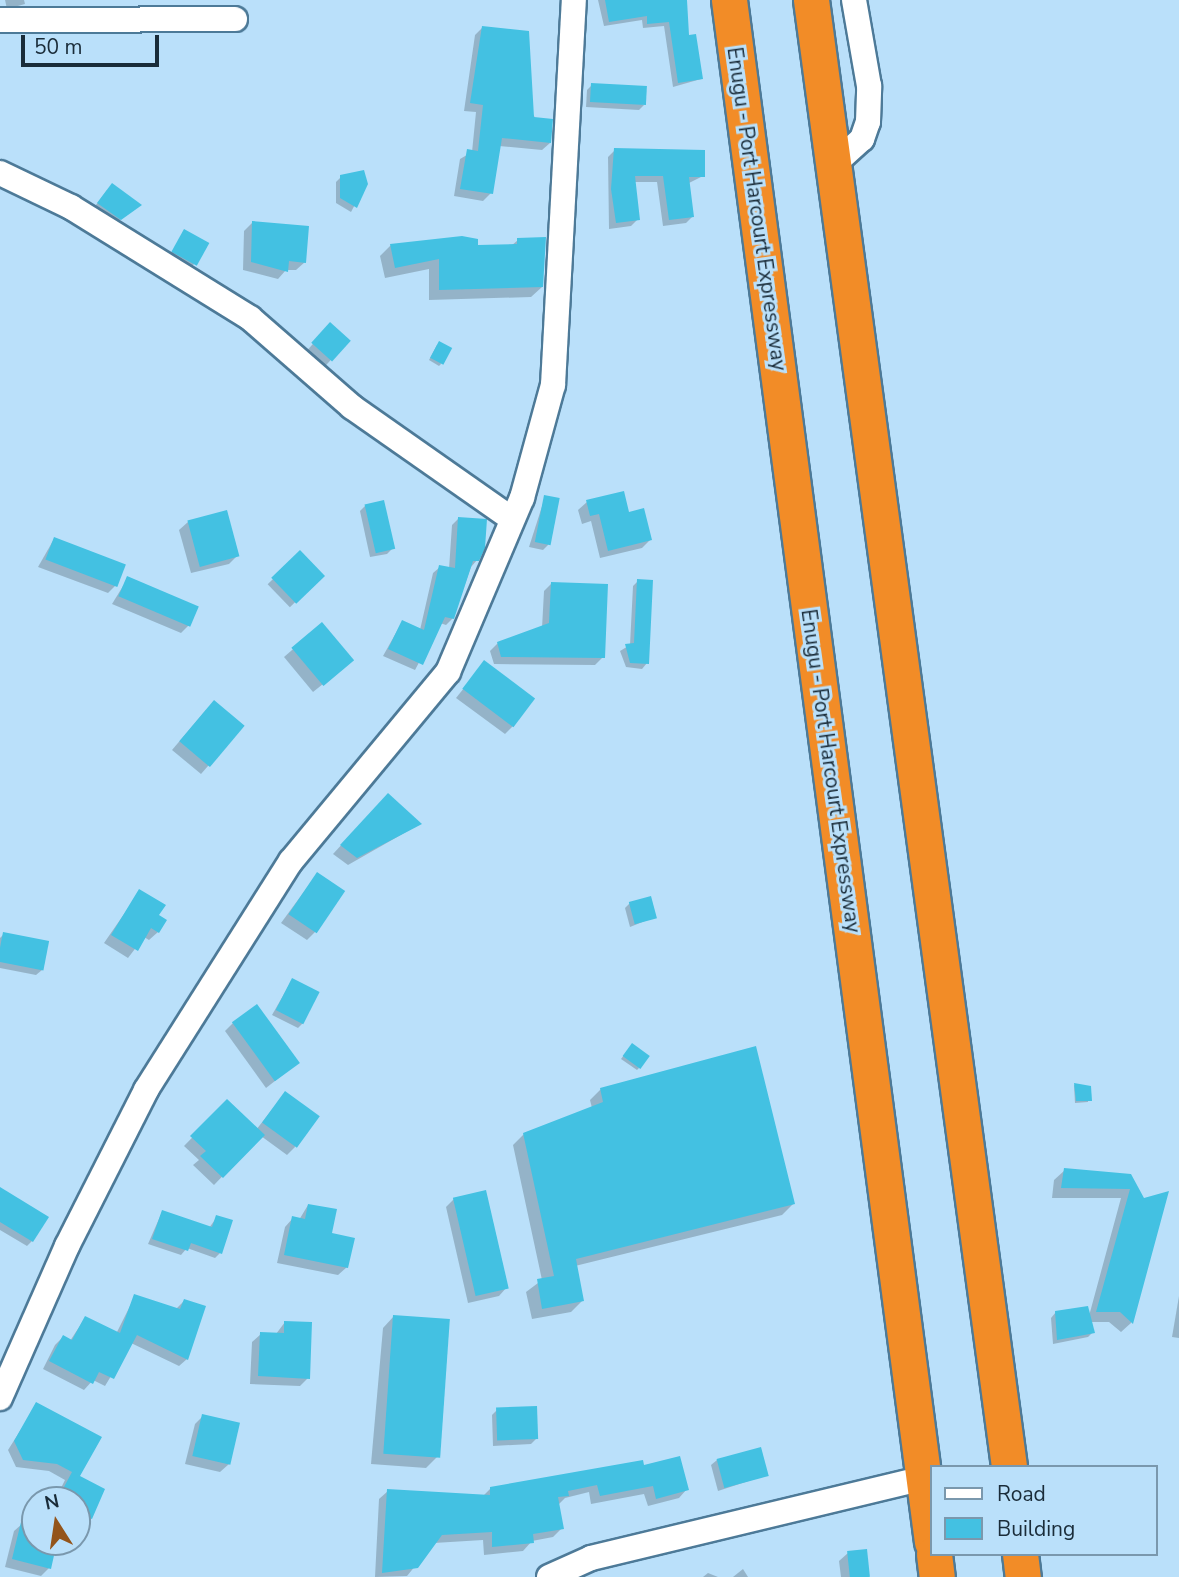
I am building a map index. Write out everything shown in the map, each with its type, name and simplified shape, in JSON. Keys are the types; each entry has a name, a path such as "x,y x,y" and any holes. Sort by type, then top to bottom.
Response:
{"highway":[{"name":"Enugu - Port Harcourt Expressway","path":"729,0 930,1526"},
{"path":"811,0 1009,1465"},
{"path":"934,1556 937,1577"},
{"path":"1020,1556 1023,1577"}],"street":[{"path":"0,1398 67,1246 146,1090 291,861 448,672 522,498 553,385 574,0"},
{"path":"833,165 862,139 868,122 869,86 854,0"},
{"path":"0,20 235,19"},
{"path":"0,173 71,207 250,318 352,407 512,519"},
{"path":"549,1577 591,1558 924,1478"}],"building":[{"path":"605,0 687,0 689,35 696,34 703,79 678,83 669,22 647,24 647,16 609,22"},
{"path":"482,26 529,31 534,117 553,119 551,143 502,138 493,194 460,189 467,149 478,151 483,105 470,103"},
{"path":"591,83 647,86 646,105 590,102"},
{"path":"614,148 705,150 705,177 689,177 694,217 669,220 663,176 635,176 640,220 616,223 611,189"},
{"path":"364,170 368,184 357,208 340,198 340,175"},
{"path":"112,183 142,205 121,220 97,203"},
{"path":"252,221 309,226 306,263 289,261 288,272 251,262"},
{"path":"184,229 209,243 197,266 171,252"},
{"path":"462,236 478,239 478,245 517,244 517,238 546,237 543,287 439,290 439,259 395,268 390,244"},
{"path":"330,322 351,341 332,362 311,343"},
{"path":"439,341 452,348 443,365 430,358"},
{"path":"624,491 629,512 644,508 652,540 608,551 599,514 590,516 586,500"},
{"path":"544,495 560,498 551,545 535,542"},
{"path":"384,500 395,549 376,553 365,504"},
{"path":"227,510 239,556 200,567 187,521"},
{"path":"458,517 487,519 485,548 479,561 473,561 454,619 445,617 423,665 388,649 402,620 424,630 439,565 455,568"},
{"path":"54,537 126,565 117,587 45,559"},
{"path":"300,550 325,576 296,604 271,578"},
{"path":"127,576 199,606 190,627 118,596"},
{"path":"637,579 653,580 649,664 630,663 625,644 634,643"},
{"path":"551,582 608,584 605,658 501,657 497,642 549,623"},
{"path":"322,622 354,660 323,686 291,648"},
{"path":"484,660 535,699 513,727 462,689"},
{"path":"214,700 245,726 210,767 179,741"},
{"path":"388,793 422,824 357,858 340,845"},
{"path":"317,872 345,891 317,933 288,914"},
{"path":"139,889 166,905 159,915 167,920 159,933 151,928 138,951 111,935"},
{"path":"651,896 657,918 635,924 629,902"},
{"path":"3,932 49,941 43,970 0,962"},
{"path":"292,978 320,992 303,1024 276,1010"},
{"path":"257,1004 300,1063 275,1081 232,1022"},
{"path":"632,1043 650,1056 640,1069 623,1056"},
{"path":"756,1046 795,1204 576,1259 584,1301 542,1309 537,1279 554,1276 523,1133 603,1102 600,1088"},
{"path":"1074,1083 1091,1086 1092,1101 1076,1101"},
{"path":"285,1091 320,1116 297,1148 262,1123"},
{"path":"227,1099 265,1135 223,1178 200,1156 206,1151 190,1136"},
{"path":"1064,1168 1131,1174 1144,1198 1169,1191 1133,1324 1120,1312 1096,1312 1130,1189 1061,1188"},
{"path":"0,1187 49,1217 33,1242 0,1222"},
{"path":"486,1190 509,1288 476,1296 453,1198"},
{"path":"308,1204 337,1209 332,1233 355,1238 348,1268 284,1255 292,1216 305,1219"},
{"path":"162,1210 212,1227 216,1215 233,1220 222,1254 191,1243 188,1251 152,1239"},
{"path":"134,1294 180,1309 184,1299 206,1306 188,1360 137,1335 114,1379 99,1372 93,1384 49,1361 63,1335 72,1340 85,1316 120,1333"},
{"path":"1088,1306 1095,1333 1057,1340 1055,1311"},
{"path":"393,1315 450,1319 440,1458 383,1454"},
{"path":"284,1321 312,1322 310,1379 258,1376 260,1332 284,1333"},
{"path":"36,1402 102,1437 80,1476 105,1489 92,1519 91,1486 64,1486 72,1472 57,1464 23,1460 14,1441"},
{"path":"537,1406 538,1439 497,1440 496,1407"},
{"path":"202,1414 240,1423 230,1465 192,1456"},
{"path":"761,1447 769,1476 724,1488 717,1459"},
{"path":"680,1456 689,1490 656,1499 653,1486 600,1496 597,1485 568,1491 569,1496 558,1497 564,1529 533,1534 534,1543 492,1547 492,1532 442,1535 418,1568 382,1573 387,1489 490,1495 490,1487 643,1460 644,1465"},
{"path":"21,1522 21,1556 54,1556 51,1569 12,1559"},
{"path":"867,1549 870,1577 850,1577 847,1551"}]}
